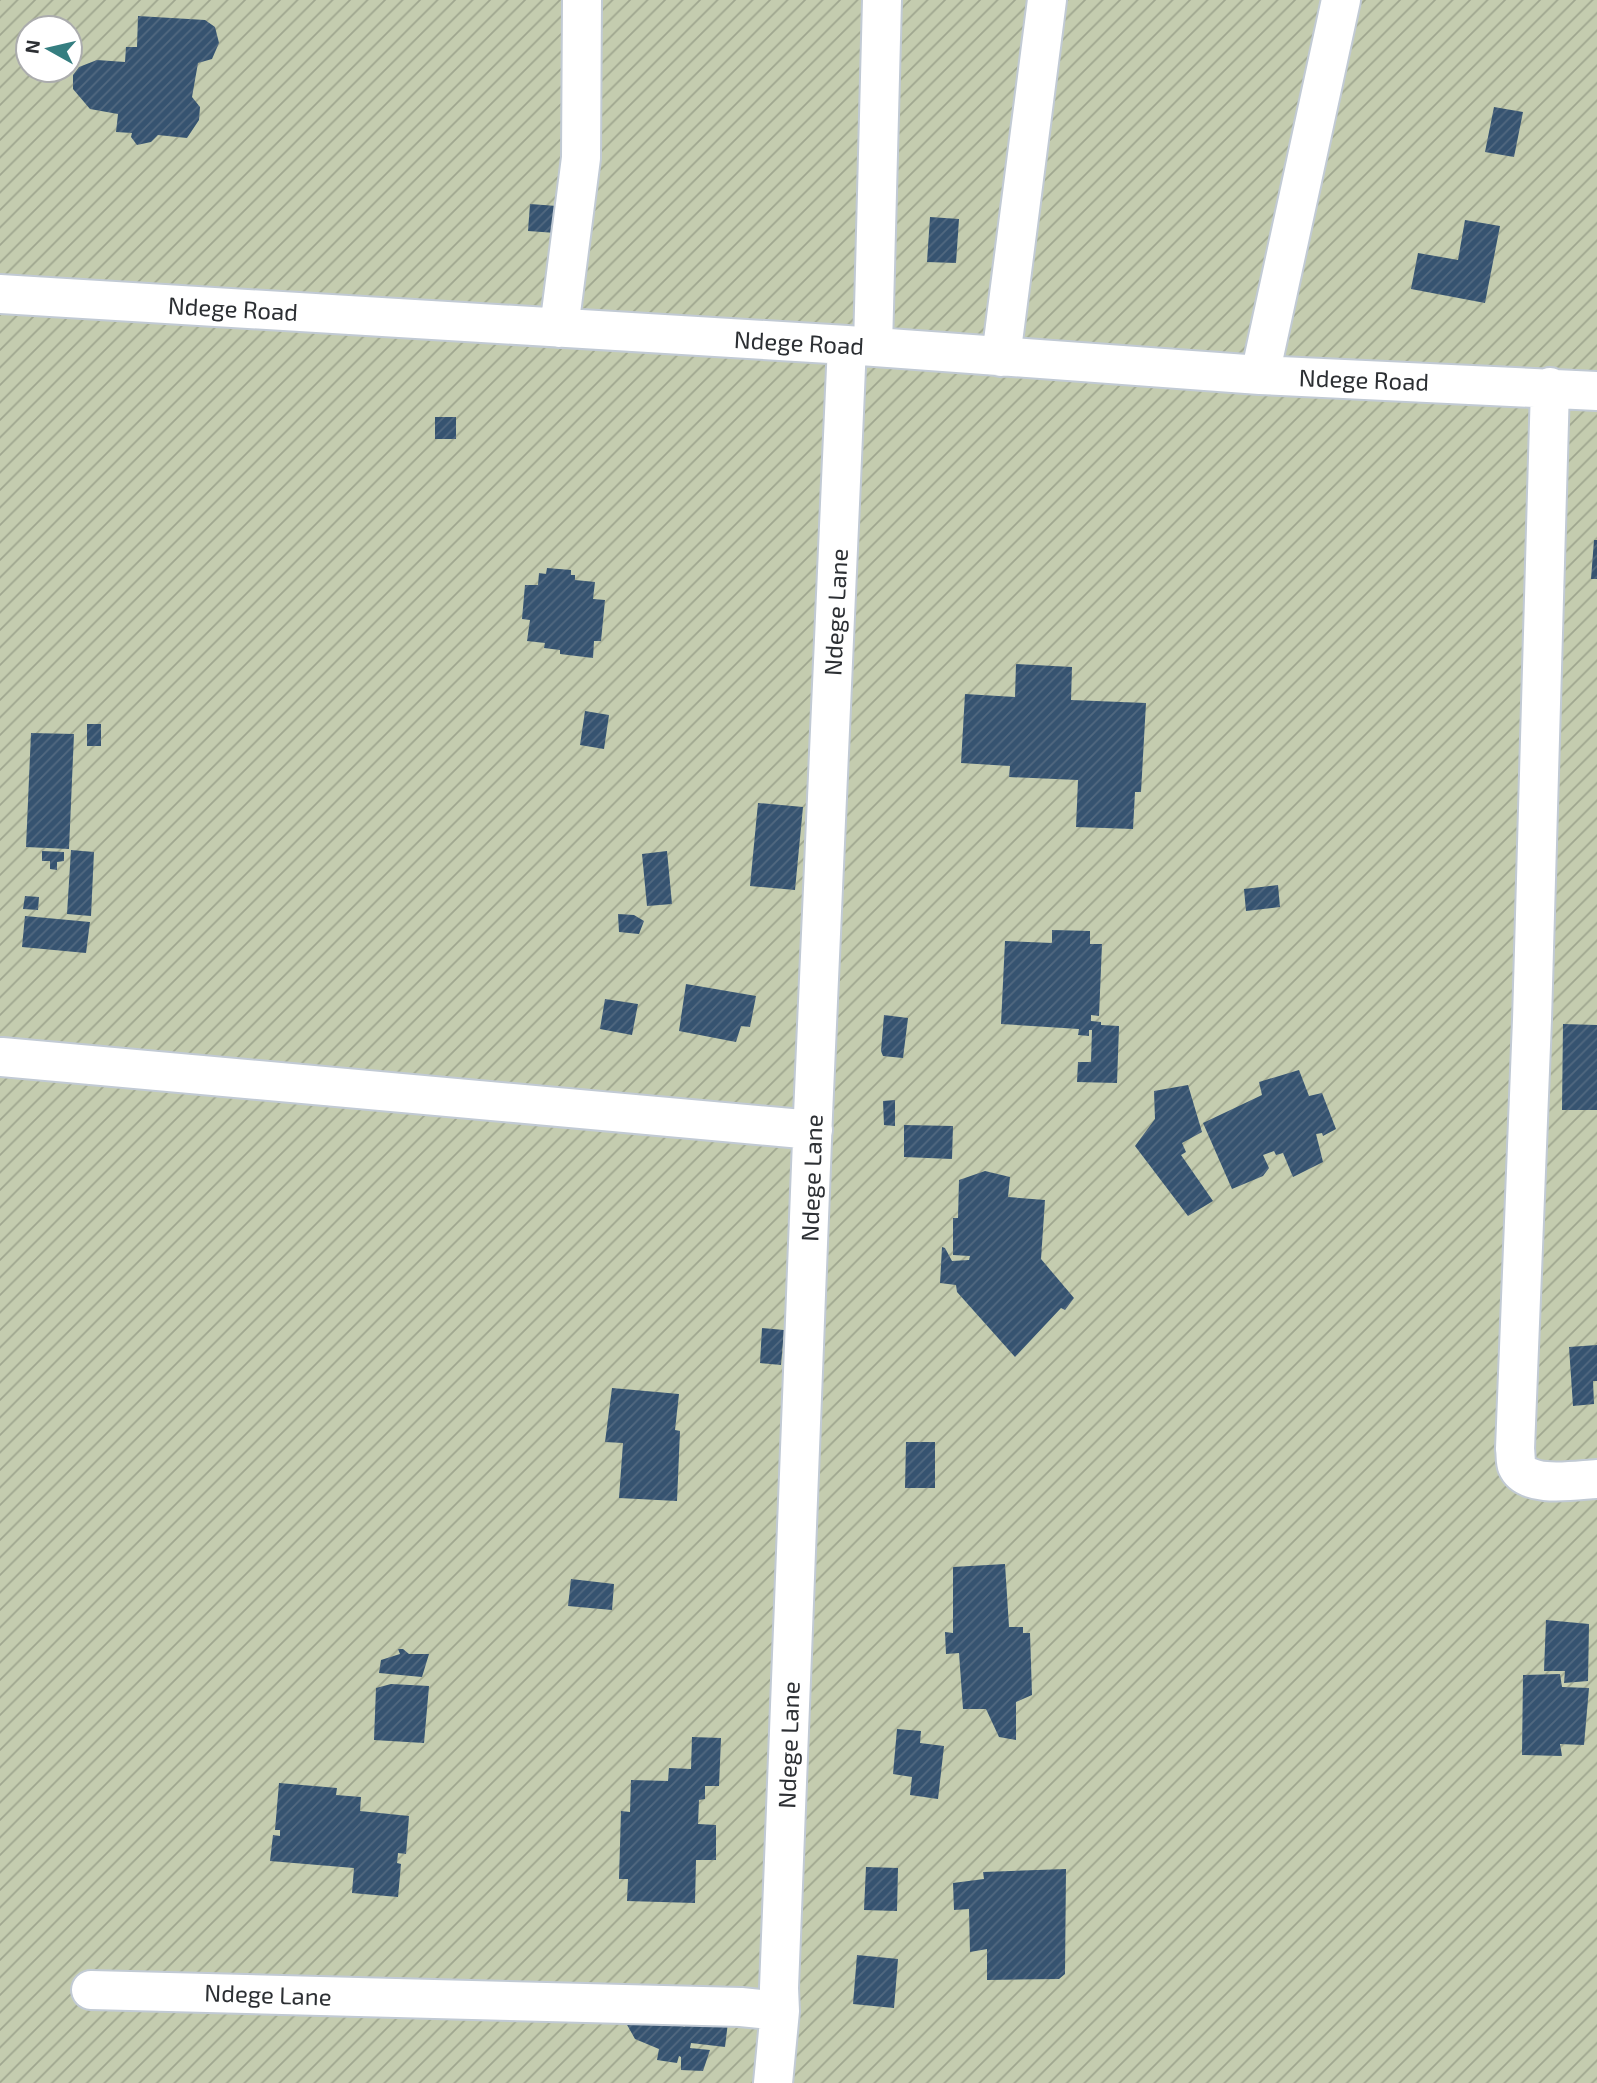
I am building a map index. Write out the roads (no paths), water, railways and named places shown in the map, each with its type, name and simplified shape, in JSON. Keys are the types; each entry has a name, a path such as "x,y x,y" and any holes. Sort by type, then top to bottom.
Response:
{"street":[{"path":"559,328 581,158 582,0"},
{"name":"Ndege Lane","path":"773,2083 780,2011 813,1130 882,0"},
{"path":"1001,357 1047,0"},
{"path":"1260,375 1340,0"},
{"name":"Ndege Road","path":"0,294 860,346 1260,375 1597,391"},
{"path":"1549,387 1532,1020 1515,1449 1517,1467 1530,1479 1549,1482 1597,1479"},
{"path":"2,1057 813,1130"},
{"name":"Ndege Lane","path":"91,1990 741,2007 780,2011"}]}
